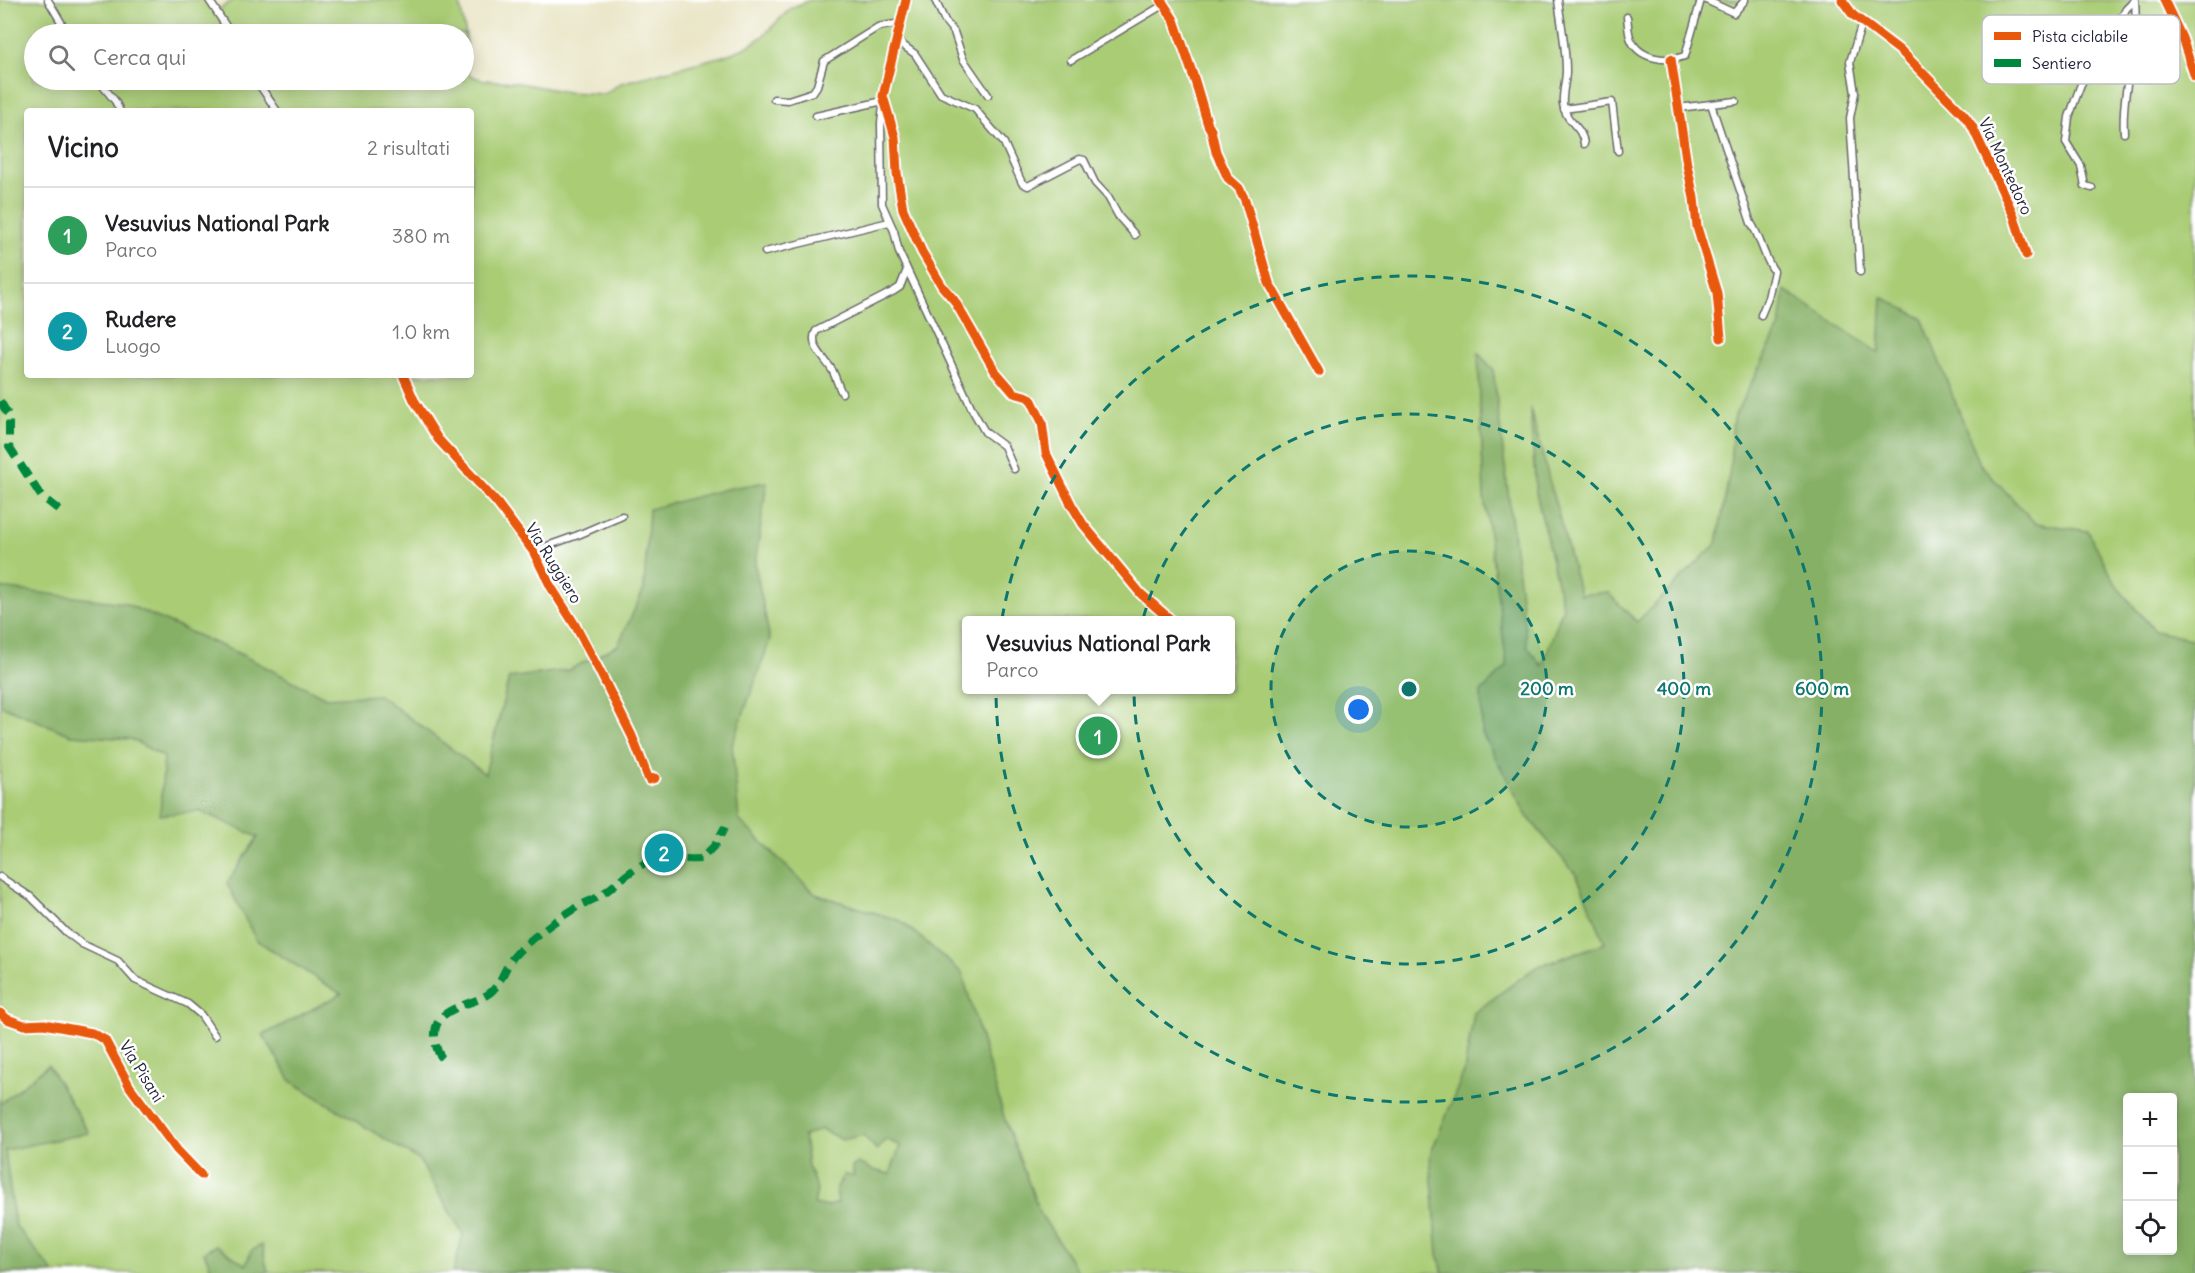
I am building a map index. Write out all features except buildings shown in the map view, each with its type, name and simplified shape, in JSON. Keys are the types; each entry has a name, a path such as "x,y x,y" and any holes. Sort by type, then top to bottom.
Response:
{"street":[{"path":"48,0 62,24"},
{"path":"209,0 225,24"},
{"path":"906,0 883,96 896,137 897,172 903,209 922,252 942,286 954,300 995,371 1014,393 1028,397 1032,401 1042,422 1046,453 1071,504 1091,536 1141,594 1165,616"},
{"path":"935,0 945,21 954,32 963,59 987,95"},
{"path":"1558,0 1565,52 1564,109 1568,118 1583,134 1584,144"},
{"path":"1627,17 1629,36 1646,55 1655,59 1685,56 1701,0"},
{"path":"1706,0 1734,13 1745,0"},
{"name":"Via Montedoro","path":"1842,0 1847,9 1862,23 1902,52 1972,126 2014,216 2026,255"},
{"path":"2134,15 2135,0"},
{"path":"2123,15 2135,0"},
{"path":"2164,0 2171,15"},
{"path":"1071,60 1162,2 1174,20 1184,47 1216,152 1229,181 1239,188 1245,200 1269,283 1319,372"},
{"path":"774,99 788,100 813,92 824,61 878,27 901,23"},
{"path":"1860,272 1850,118 1855,93 1850,62 1862,23"},
{"path":"2180,34 2195,77"},
{"path":"897,38 915,54 941,94 975,109 980,114 1004,143 1022,183 1029,186 1080,159 1084,160 1095,183 1135,235"},
{"path":"1671,59 1695,198 1697,227 1719,302 1721,338"},
{"path":"2081,84 2069,117 2066,142 2081,166 2085,186 2092,188"},
{"path":"2124,133 2124,108 2128,84"},
{"path":"106,90 118,108"},
{"path":"263,90 275,108"},
{"path":"1678,108 1736,101"},
{"path":"816,116 884,102"},
{"path":"884,102 881,123 882,204 907,271 984,432 1004,446 1014,469"},
{"path":"1564,109 1612,102 1618,151"},
{"path":"1711,104 1751,223 1759,234 1767,262 1774,271 1768,298 1761,315"},
{"path":"765,252 889,222"},
{"path":"842,393 831,369 822,358 813,339 814,334 900,287 907,271"},
{"name":"Via Ruggiero","path":"404,378 414,400 438,439 497,503 533,551 551,587 576,625 633,736 649,780 655,778"},
{"path":"533,551 622,516"},
{"path":"0,877 31,897 66,932 82,944 118,961 135,980 188,1004 201,1014 215,1036"},
{"name":"Via Pisani","path":"0,1013 24,1025 44,1024 92,1033 105,1040 130,1087 177,1150 201,1175"}],"green space":[{"path":"0,0 210,0 217,10 234,0 459,0 464,24 24,24 24,90 474,90 474,77 567,92 604,94 621,83 745,48 762,37 791,8 810,0 2195,0 2195,1273 0,1273"},
{"path":"1785,290 1879,353 1882,297 1922,318 1980,464 2035,523 2088,531 2118,588 2155,631 2195,640 2195,1273 1443,1273 1438,1254 1430,1155 1464,1072 1474,1013 1536,967 1605,943 1577,876 1527,816 1482,733 1481,692 1507,666 1484,496 1478,353 1493,369 1527,646 1542,666 1563,608 1536,492 1530,408 1580,595 1607,592 1637,622 1717,543 1730,470 1733,419 1780,326"},
{"path":"767,482 755,565 770,640 732,745 739,820 815,894 901,921 962,973 1004,1117 1040,1213 1079,1273 453,1273 463,1234 419,1160 291,1081 263,1035 341,994 256,940 227,883 258,837 200,811 160,815 164,757 131,739 71,735 0,705 0,588 124,603 242,655 326,698 379,695 485,774 509,678 569,670 618,645 644,589 649,509 726,489","holes":["821,1129 842,1140 863,1135 877,1150 886,1139 900,1146 890,1174 858,1163 852,1167 854,1176 844,1175 836,1189 838,1203 827,1207 814,1204 817,1190 808,1166 804,1136"]},
{"path":"48,1065 89,1133 5,1150 15,1225 54,1273 0,1273 0,1104"},
{"path":"216,1245 246,1265 251,1251 262,1245 268,1273 213,1273 204,1252"}],"marked path":[{"path":"0,401 9,416 9,447 41,496 64,514"},
{"path":"442,1058 435,1040 436,1026 440,1019 456,1008 491,992 512,958 537,935 577,907 598,897 643,864 663,859 701,859 715,845 725,827"}],"cycle path":[{"path":"906,0 883,96 895,137 897,173 903,209 922,252 942,286 954,300 995,371 1014,393 1028,397 1032,401 1042,422 1046,453 1083,524 1141,594 1166,616"},
{"path":"1161,0 1174,20 1211,130 1216,152 1228,178 1239,188 1245,200 1269,283 1319,372"},
{"path":"1842,0 1853,15 1902,52 1972,126 2014,216 2026,255"},
{"path":"2164,0 2171,15"},
{"path":"2180,34 2195,77"},
{"path":"1671,59 1697,227 1717,293 1721,338"},
{"path":"404,378 414,400 438,439 497,503 533,551 599,670 632,736 649,780 655,778"},
{"path":"0,1013 7,1019 24,1025 44,1024 92,1033 105,1040 130,1087 177,1150 201,1175"}],"place":[{"name":"Vesuvius National Park","path":"1098,736"},
{"name":"Rudere","path":"664,853"}]}
